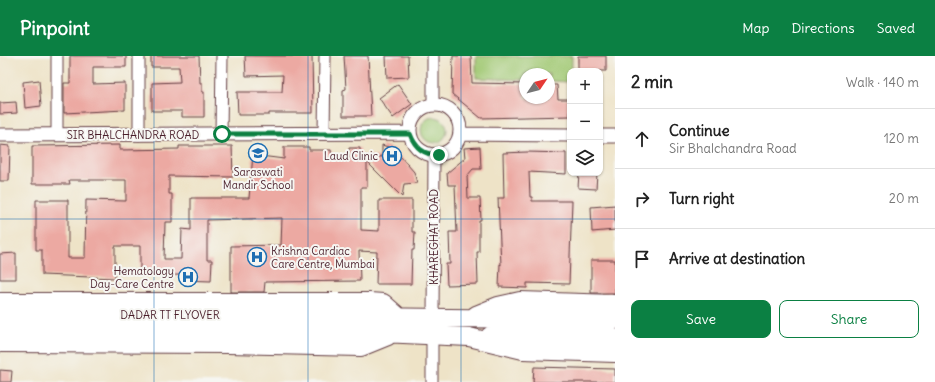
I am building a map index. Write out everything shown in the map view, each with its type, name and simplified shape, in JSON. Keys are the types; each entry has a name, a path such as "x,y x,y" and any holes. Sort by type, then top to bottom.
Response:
{"highway":[{"path":"0,343 229,344 361,347 392,334 433,327 466,319 498,306 520,301 615,304"},
{"path":"0,302 369,302 383,303 400,318"},
{"name":"DADAR TT FLYOVER","path":"0,316 183,315 339,323"},
{"path":"339,323 400,318 523,350 615,353"},
{"path":"466,319 615,338"},
{"path":"469,337 522,326 615,320"},
{"path":"339,323 392,334"},
{"name":"DADAR TT FLYOVER","path":"0,330 191,328 339,323"}],"street":[{"path":"57,56 57,135"},
{"path":"139,56 139,134"},
{"path":"222,56 222,134"},
{"path":"324,134 325,56"},
{"path":"433,56 433,104"},
{"path":"433,104 443,106 451,110 458,122 460,134 453,147 447,152 434,155 419,149 413,142 410,134 410,125 413,117 419,110 433,104"},
{"name":"SIR BHALCHANDRA ROAD","path":"0,135 410,134"},
{"path":"460,134 567,135"},
{"path":"603,136 615,136"},
{"name":"KHAREGHAT ROAD","path":"432,382 434,155"}],"green space":[{"path":"476,56 572,56 572,68 567,68 567,82 555,81 555,68 519,68 519,80 476,78"},
{"path":"434,117 443,121 447,130 443,139 434,143 425,139 421,130 425,121"}],"building":[{"path":"70,56 126,56 126,67 93,67 93,84 125,83 125,110 64,113 64,83 70,83"},
{"path":"151,56 199,56 200,83 202,83 202,92 204,92 204,117 182,117 182,111 152,111 152,83 180,82 179,67 151,67"},
{"path":"245,56 312,56 313,113 238,115 237,92 282,92 283,75 246,76"},
{"path":"344,56 368,56 371,116 343,116 343,90 346,89"},
{"path":"386,56 408,56 409,77 387,78"},
{"path":"453,56 471,56 472,83 519,84 519,104 555,104 555,85 557,85 558,99 567,99 567,116 481,118 452,94"},
{"path":"578,56 606,56 606,71 603,71 603,68 578,68"},
{"path":"39,80 41,106 25,108 23,82"},
{"path":"398,84 412,104 393,118 379,98"},
{"path":"16,102 17,113 0,114 0,103"},
{"path":"0,145 10,146 9,181 0,181"},
{"path":"120,145 120,150 179,149 179,146 232,146 233,177 169,176 169,194 172,194 172,222 165,222 164,259 181,259 182,229 191,230 191,198 249,198 253,155 284,159 284,147 309,147 309,150 331,150 332,158 349,158 349,148 360,148 360,155 382,157 382,145 394,149 414,172 417,183 404,184 402,197 367,162 367,187 361,187 361,230 379,231 379,200 412,200 412,232 415,232 414,250 412,250 411,284 376,284 377,252 359,251 360,281 265,282 264,292 231,292 231,246 281,245 282,218 207,220 207,260 212,260 211,281 181,280 181,275 140,276 140,246 115,246 115,278 42,275 42,250 36,250 36,200 68,200 68,258 85,258 86,200 126,201 126,180 69,180 70,184 32,184 32,146"},
{"path":"480,147 481,169 473,169 467,176 468,198 480,198 481,220 479,220 479,252 477,252 478,284 447,285 446,264 450,264 449,232 457,232 455,185 448,185 447,173 465,158 464,148"},
{"path":"503,153 566,153 566,174 529,172 530,197 532,197 532,201 572,201 569,284 527,283 527,288 499,287 500,264 501,265 498,198 504,198"},
{"path":"579,176 597,176 596,189 578,188"},
{"path":"615,205 615,230 592,232 591,207"},
{"path":"16,253 16,279 0,279 0,254"},
{"path":"591,260 615,260 615,293 591,293"},
{"path":"534,367 615,369 615,382 533,382"},
{"path":"0,370 12,371 11,382 0,382"}],"place":[{"name":"Saraswati Mandir School","path":"258,153"},
{"name":"Laud Clinic","path":"392,156"},
{"name":"Krishna Cardiac Care Centre, Mumbai","path":"257,257"},
{"name":"Hematology Day-Care Centre","path":"188,277"}],"route":[{"path":"222,134 410,134 413,142 419,149 426,153 439,155"}]}
